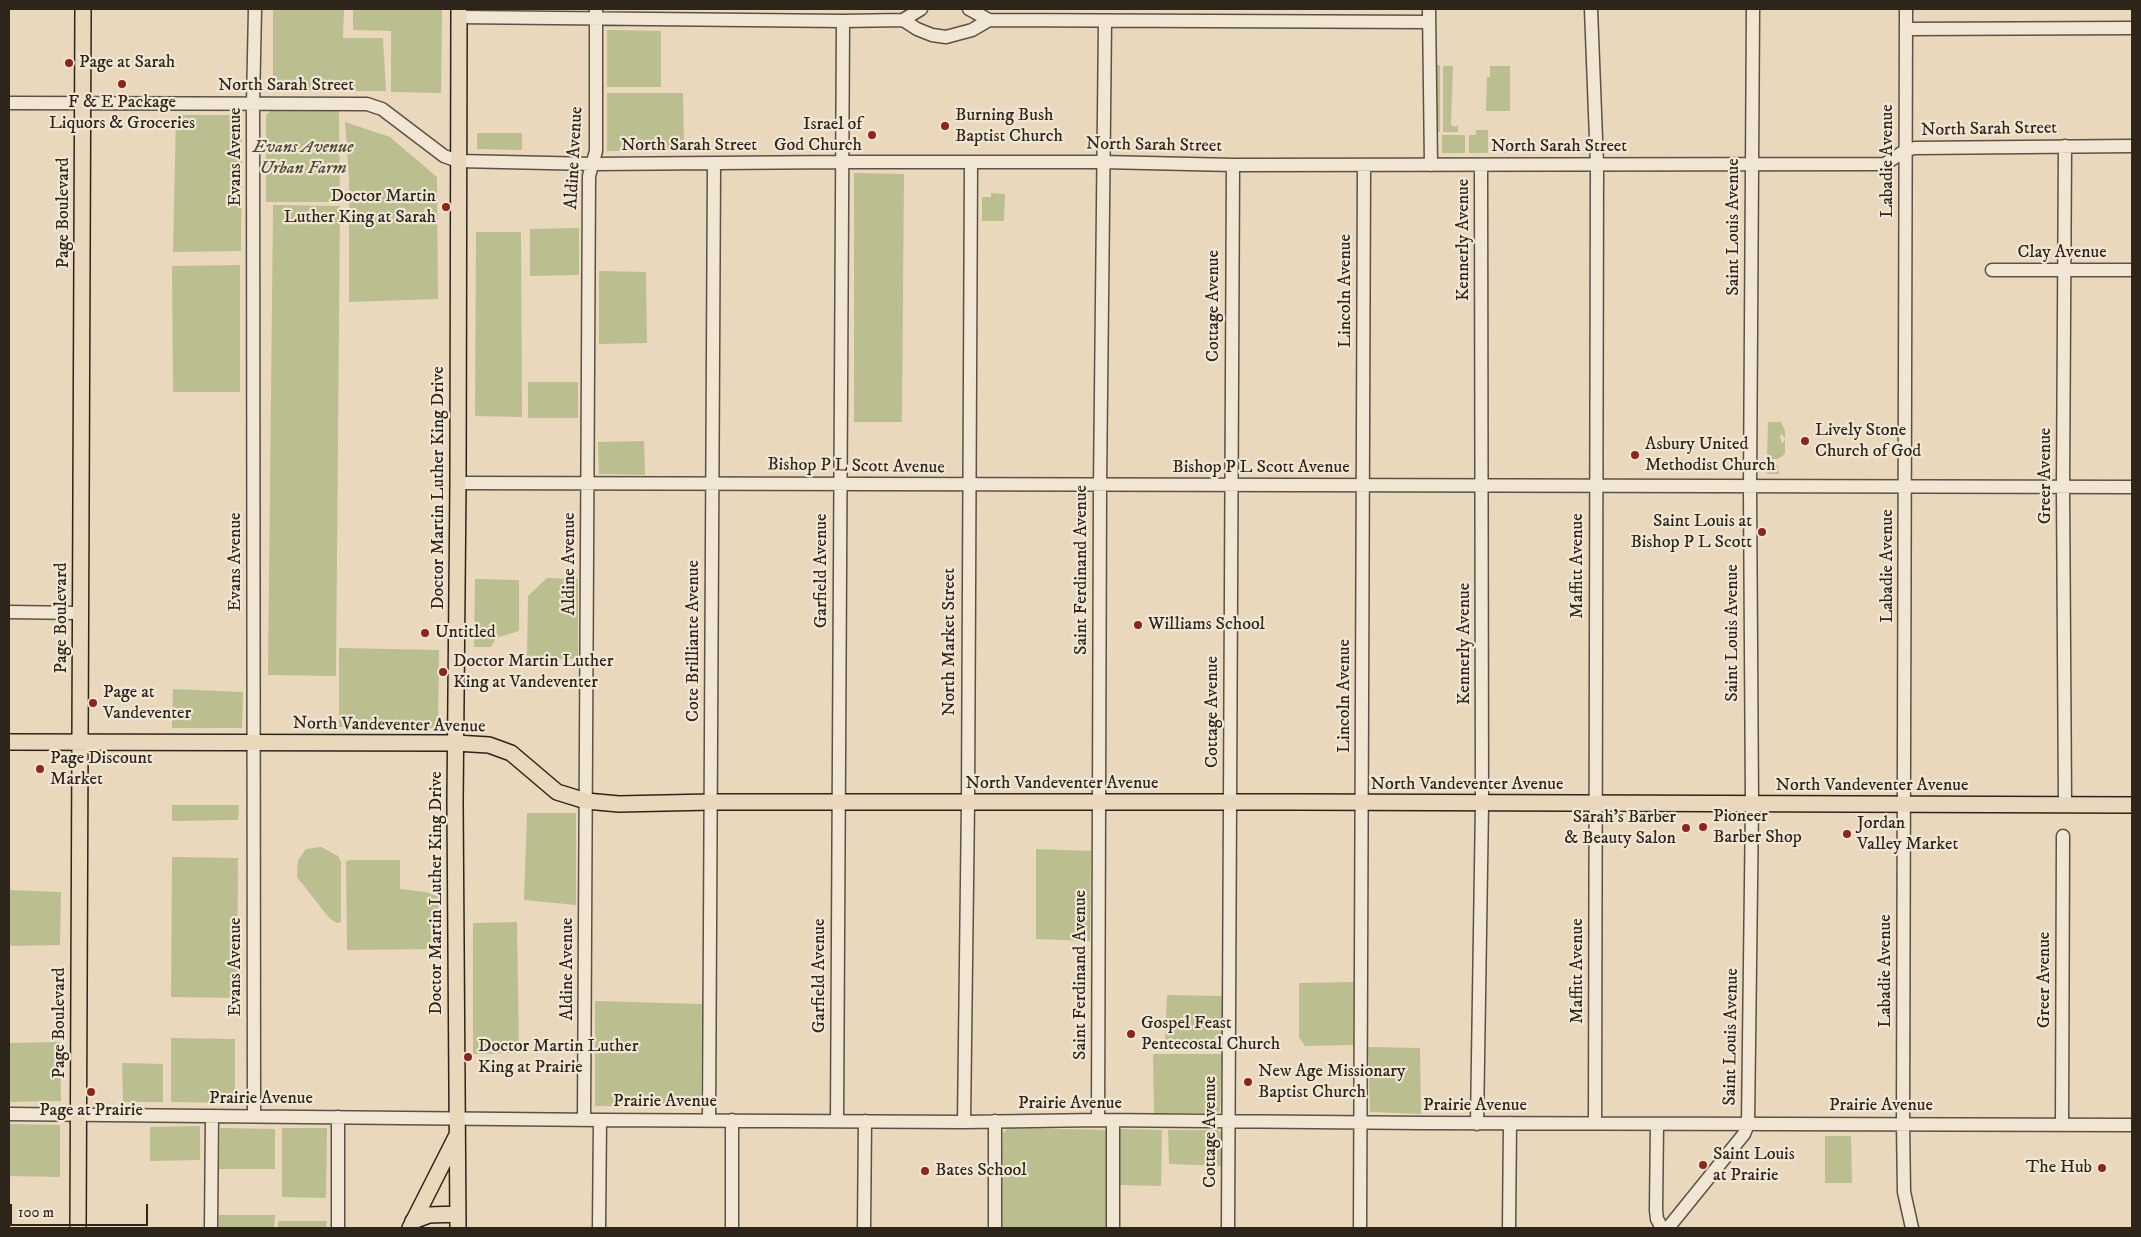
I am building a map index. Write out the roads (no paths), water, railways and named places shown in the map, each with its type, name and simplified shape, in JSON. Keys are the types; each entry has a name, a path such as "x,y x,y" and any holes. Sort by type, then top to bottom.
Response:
{"main road":[{"name":"Page Boulevard","path":"78,1228 83,9"},
{"name":"Doctor Martin Luther King Drive","path":"458,1221 456,743 459,13"},
{"name":"North Vandeventer Avenue","path":"9,742 456,743 498,747 511,753 557,792 586,801 619,804 968,802 2132,806"},
{"path":"412,1225 457,1136"},
{"path":"412,1225 433,1214 458,1221"}],"street":[{"name":"Evans Avenue","path":"254,1116 253,104 255,9"},
{"path":"903,20 921,9"},
{"path":"969,9 989,20 1104,21 1148,14 1429,22"},
{"path":"1429,9 1431,165"},
{"name":"Maffitt Avenue","path":"1591,9 1597,164 1595,1123"},
{"name":"Saint Louis Avenue","path":"1668,1228 1744,1134 1748,1124 1752,804 1750,488 1753,9"},
{"name":"Labadie Avenue","path":"1906,9 1903,1124 1904,1192 1912,1228"},
{"path":"459,13 596,14 843,21 874,14 903,20 917,29 932,35 946,37 972,30 989,20"},
{"name":"Aldine Avenue","path":"584,1119 590,176 596,151 596,14"},
{"name":"Garfield Avenue","path":"837,1120 843,21"},
{"name":"Saint Ferdinand Avenue","path":"1098,1120 1104,21"},
{"path":"1906,29 2132,28"},
{"name":"North Sarah Street","path":"9,104 367,104 382,109 444,156 458,161 593,164 842,162 1103,162 1233,165 1885,164 1906,150 1915,148 2132,146"},
{"name":"Greer Avenue","path":"2065,146 2063,488 2065,805"},
{"name":"North Market Street","path":"964,1122 968,802 970,162"},
{"name":"Cote Brilliante Avenue","path":"709,1119 714,164"},
{"name":"Cottage Avenue","path":"1228,1228 1233,165"},
{"name":"Lincoln Avenue","path":"1360,1228 1364,165"},
{"name":"Kennerly Avenue","path":"1477,1124 1482,804 1481,165"},
{"name":"Clay Avenue","path":"1992,270 2132,270"},
{"name":"Bishop P L Scott Avenue","path":"458,483 2132,488"},
{"path":"9,612 80,613"},
{"name":"Greer Avenue","path":"2062,1125 2063,836"},
{"name":"Prairie Avenue","path":"9,1114 964,1122 1113,1120 1477,1124 2132,1125"},
{"path":"211,1228 212,1117"},
{"path":"338,1117 338,1228"},
{"path":"599,1228 600,1120"},
{"path":"732,1120 732,1228"},
{"path":"1113,1120 1113,1228"},
{"path":"864,1228 865,1121"},
{"path":"995,1121 995,1228"},
{"path":"1509,1228 1510,1123"},
{"path":"1657,1124 1656,1210 1662,1228"}],"place":[{"name":"Page at Sarah","path":"69,63"},
{"name":"F & E Package Liquors & Groceries","path":"122,84"},
{"name":"Burning Bush Baptist Church","path":"945,126"},
{"name":"Israel of God Church","path":"872,135"},
{"name":"Doctor Martin Luther King at Sarah","path":"446,207"},
{"name":"Lively Stone Church of God","path":"1805,441"},
{"name":"Asbury United Methodist Church","path":"1635,455"},
{"name":"Saint Louis at Bishop P L Scott","path":"1762,532"},
{"name":"Williams School","path":"1138,625"},
{"name":"Untitled","path":"425,633"},
{"name":"Doctor Martin Luther King at Vandeventer","path":"443,672"},
{"name":"Page at Vandeventer","path":"93,703"},
{"name":"Page Discount Market","path":"40,769"},
{"name":"Pioneer Barber Shop","path":"1703,827"},
{"name":"Sarah's Barber & Beauty Salon","path":"1686,828"},
{"name":"Jordan Valley Market","path":"1847,834"},
{"name":"Gospel Feast Pentecostal Church","path":"1131,1034"},
{"name":"Doctor Martin Luther King at Prairie","path":"468,1057"},
{"name":"New Age Missionary Baptist Church","path":"1248,1082"},
{"name":"Page at Prairie","path":"91,1092"},
{"name":"Saint Louis at Prairie","path":"1703,1165"},
{"name":"The Hub","path":"2102,1168"},
{"name":"Bates School","path":"925,1171"}],"park label":[{"name":"Evans Avenue Urban Farm","path":"303,158"}]}
